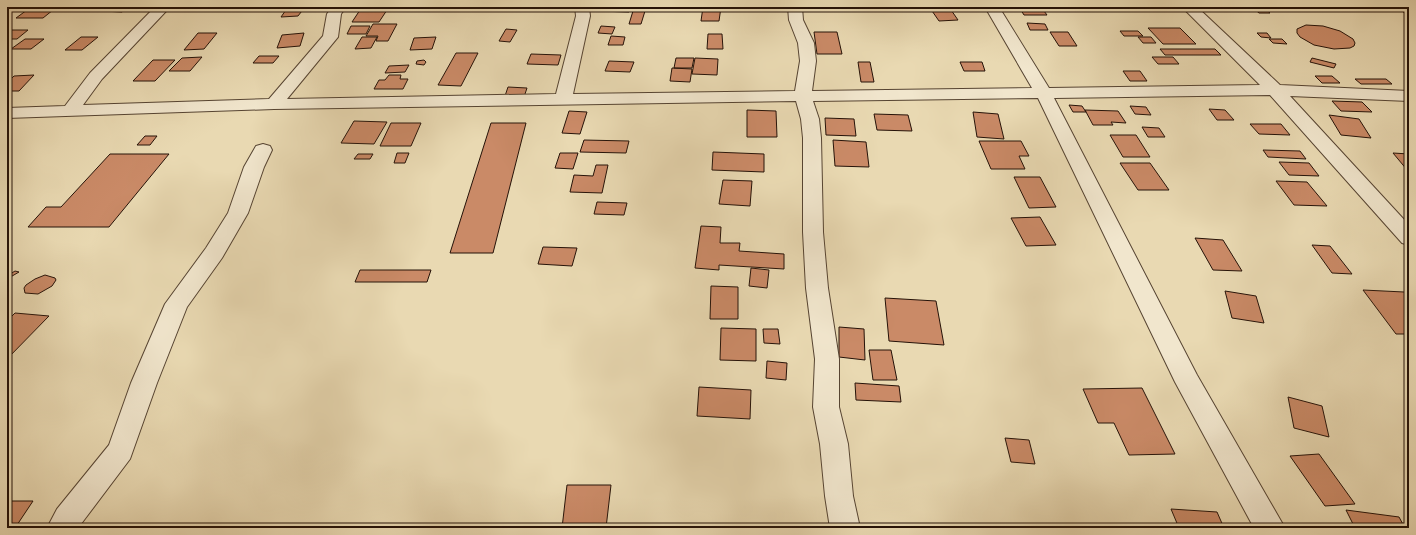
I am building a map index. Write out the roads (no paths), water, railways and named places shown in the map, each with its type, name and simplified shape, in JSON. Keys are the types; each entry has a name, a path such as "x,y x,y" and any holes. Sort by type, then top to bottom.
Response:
{"street":[{"path":"70,110 96,76 163,7"},
{"path":"274,104 330,37 334,14 339,7"},
{"path":"563,98 583,16 582,7"},
{"path":"794,7 796,20 806,43 808,61 802,96 810,119 812,138 814,232 817,288 826,359 826,407 834,444 839,496 845,528"},
{"path":"992,7 1044,94 1188,382 1270,528"},
{"path":"1188,7 1275,90 1409,238"},
{"path":"7,113 274,104 563,98 1044,94 1275,90 1409,96"},
{"path":"62,528 67,519 120,451 144,384 177,304 214,253 238,213 254,167 263,150"}]}
